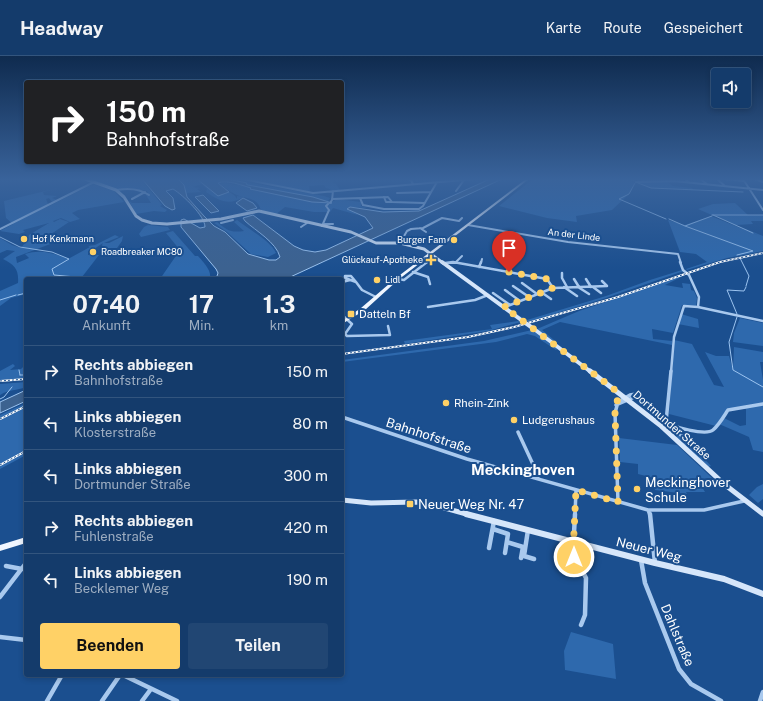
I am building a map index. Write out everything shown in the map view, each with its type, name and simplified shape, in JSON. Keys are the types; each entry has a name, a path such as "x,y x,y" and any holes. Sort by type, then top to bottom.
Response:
{"main road":[{"path":"132,209 142,220 156,223 179,223 230,217"},
{"path":"344,322 397,279 489,209"},
{"name":"Dortmunder Straße","path":"230,217 252,211 262,211 307,223 323,225 358,235 379,244 400,243 424,249 627,398 660,425 744,501 763,514"},
{"name":"Neuer Weg","path":"344,500 371,503 416,502 641,560 724,579 763,594"},
{"path":"0,548 24,541"}],"street":[{"path":"0,229 41,209"},
{"path":"328,209 323,225 333,224"},
{"path":"221,223 234,220 230,217"},
{"path":"400,243 408,230 420,228 442,218 460,221 462,218"},
{"path":"301,228 307,223"},
{"name":"An der Linde","path":"468,225 568,242 678,254 683,270 689,275 699,297 698,307"},
{"path":"420,228 426,232"},
{"path":"456,262 462,256"},
{"path":"397,279 404,280 432,258"},
{"path":"479,266 482,259"},
{"path":"445,263 456,262 547,279 553,288"},
{"path":"486,268 488,264"},
{"path":"498,270 499,266"},
{"path":"509,272 511,268"},
{"path":"521,274 522,270"},
{"path":"413,272 428,278 430,284"},
{"path":"562,273 562,278 567,287"},
{"path":"356,282 345,276 351,276 356,282 362,290 376,297"},
{"path":"574,279 578,287 589,294"},
{"path":"586,279 591,287 601,292"},
{"path":"344,282 352,280"},
{"path":"504,307 553,288 607,286 602,281"},
{"path":"522,283 537,294"},
{"path":"513,286 529,297"},
{"path":"564,287 577,296"},
{"path":"505,290 520,301"},
{"path":"541,292 551,299"},
{"path":"493,293 510,305"},
{"path":"428,307 475,300 488,295"},
{"path":"666,423 675,332 684,306 698,307 763,321"},
{"path":"344,317 352,324 346,334 347,336 390,335 388,326"},
{"path":"614,389 618,397 615,413 618,502"},
{"path":"617,403 635,396 641,397 666,423 696,448"},
{"path":"666,423 698,432 708,432 717,426 727,411 763,404"},
{"name":"Bahnhofstraße","path":"344,418 444,451 648,510 704,510 744,501"},
{"path":"518,432 537,473 538,479"},
{"path":"576,490 574,557 586,578 585,614 581,625"},
{"path":"648,510 650,514 655,563"},
{"path":"489,548 494,521"},
{"path":"493,529 508,534 505,553"},
{"path":"521,558 528,530"},
{"path":"507,542 524,547"},
{"path":"524,547 524,556 534,559"},
{"name":"Dahlstraße","path":"641,560 645,583 679,669 691,684 721,701"},
{"path":"6,566 22,569"},
{"path":"0,598 24,566"},
{"path":"0,638 24,640"},
{"path":"47,701 61,677"},
{"path":"102,701 120,677"},
{"path":"126,677 177,701"},
{"path":"142,701 151,689"},
{"path":"760,701 763,692"}],"shaded area":[{"path":"5,209 83,209 72,213 80,219 70,222 61,218 53,221 54,222 60,219 69,222 51,234 66,238 16,257 17,263 29,258 25,254 36,252 52,253 68,259 90,247 88,246 95,245 115,235 119,237 104,243 109,243 123,236 122,241 117,248 104,248 102,245 103,243 91,251 88,251 88,255 99,255 82,277 56,275 75,277 24,277 24,295 11,298 0,306 0,291 18,283 18,275 11,263 3,259 15,251 7,250 0,253 0,238 21,248 28,239 29,235 49,223 23,230 25,232 19,234 0,231 13,224 6,218"},
{"path":"133,209 167,210 165,212 154,211 136,214"},
{"path":"195,209 198,209 214,226 225,232 248,254 269,260 276,260 280,257 274,246 243,218 253,215 294,246 303,250 315,252 326,250 373,228 365,217 347,209 364,209 383,212 437,209 290,277 217,277 218,273 216,269 181,227 181,220 184,219 200,228 205,227 204,222"},
{"path":"207,209 217,209 219,211 211,213"},
{"path":"261,209 282,209 275,215"},
{"path":"297,209 332,209 330,212 314,212"},
{"path":"337,209 348,209 358,215"},
{"path":"511,209 613,209 576,216 577,222 547,218"},
{"path":"698,209 742,209 748,215 763,215 763,221 751,221 753,224 736,225 763,236 763,251 727,258 687,270 686,269 707,262 696,254 680,252 668,220 685,225 711,216 760,236"},
{"path":"237,220 269,244 276,253 268,257 251,254 227,232 214,223 217,222 226,229 235,232 244,231 234,222"},
{"path":"148,225 168,227 170,230 141,237 139,234 144,227"},
{"path":"173,231 195,256 198,256 210,272 210,277 161,277 180,250 166,233"},
{"path":"682,270 684,271 603,299 531,321 527,321 518,315 527,320 606,296"},
{"path":"687,274 665,285 683,288 682,283 690,284 691,290 694,291 697,298 696,306 682,305 673,333 652,329 653,339 672,341 672,345 560,322 542,330 554,340 537,329 579,311"},
{"path":"681,314 698,319 699,328 678,324"},
{"path":"740,318 763,323 763,346 733,342 734,333"},
{"path":"518,321 521,322 488,331 405,344 404,341 492,329 490,325"},
{"path":"532,330 557,349 556,350 535,336 527,334 496,342 344,362 344,360 484,341"},
{"path":"674,340 692,344 714,385 724,387 705,352 716,356 729,356 733,370 734,347 763,352 763,362 760,362 763,380 763,452 753,450 749,437 719,424 724,418 740,426 746,425 746,409 730,409 716,426 669,414"},
{"path":"13,364 15,366 10,370 21,369 24,366 24,379 0,380 0,371"},
{"path":"24,382 24,388 0,395 0,384"},
{"path":"24,391 24,402 0,413 0,402"},
{"path":"24,404 24,456 0,469 0,415"},
{"path":"665,423 696,450 711,466 708,467 662,424"},
{"path":"619,438 677,445 712,478 697,479 705,492 686,492 687,494 655,490 654,478 638,474 638,464 620,462"},
{"path":"763,484 763,499 758,503 749,495 757,487"},
{"path":"571,632 613,644 616,679 565,670 564,651"}],"waterway":[{"path":"643,209 666,219"},
{"path":"713,215 763,215"},
{"path":"713,215 753,233"},
{"path":"685,226 712,216"},
{"path":"669,219 685,226"},
{"path":"685,226 753,251 737,255"},
{"path":"0,237 20,247 52,252 69,259 52,269 54,275 76,277"},
{"path":"740,258 749,276 746,286"},
{"path":"737,314 727,290 744,291 746,287"},
{"path":"18,295 24,294"},
{"path":"0,300 16,295"},
{"path":"737,317 729,342 733,370 763,387"},
{"path":"19,370 20,375 24,375"},
{"path":"0,399 4,397 12,387"}],"railway":[{"path":"344,354 468,337 514,327 618,297 720,262 763,253"},
{"path":"0,381 24,379"},
{"path":"0,419 24,407"},
{"path":"0,465 24,452"}],"place":[{"name":"Hof Kenkmann","path":"24,239"},
{"name":"Burger Fam","path":"454,240"},
{"name":"Roadbreaker MC80","path":"93,252"},
{"name":"Glückauf-Apotheke","path":"431,260"},
{"name":"Lidl","path":"377,280"},
{"name":"Datteln Bf","path":"351,314"},
{"name":"Rhein-Zink","path":"446,403"},
{"name":"Ludgerushaus","path":"514,420"},
{"name":"Meckinghover Schule","path":"637,489"},
{"name":"Neuer Weg Nr. 47","path":"410,504"}],"district":[{"name":"Meckinghoven","path":"523,470"}],"route":[{"path":"509,272 547,279 553,288 504,307 614,389 618,397 615,413 618,502 576,490 574,557"}]}
